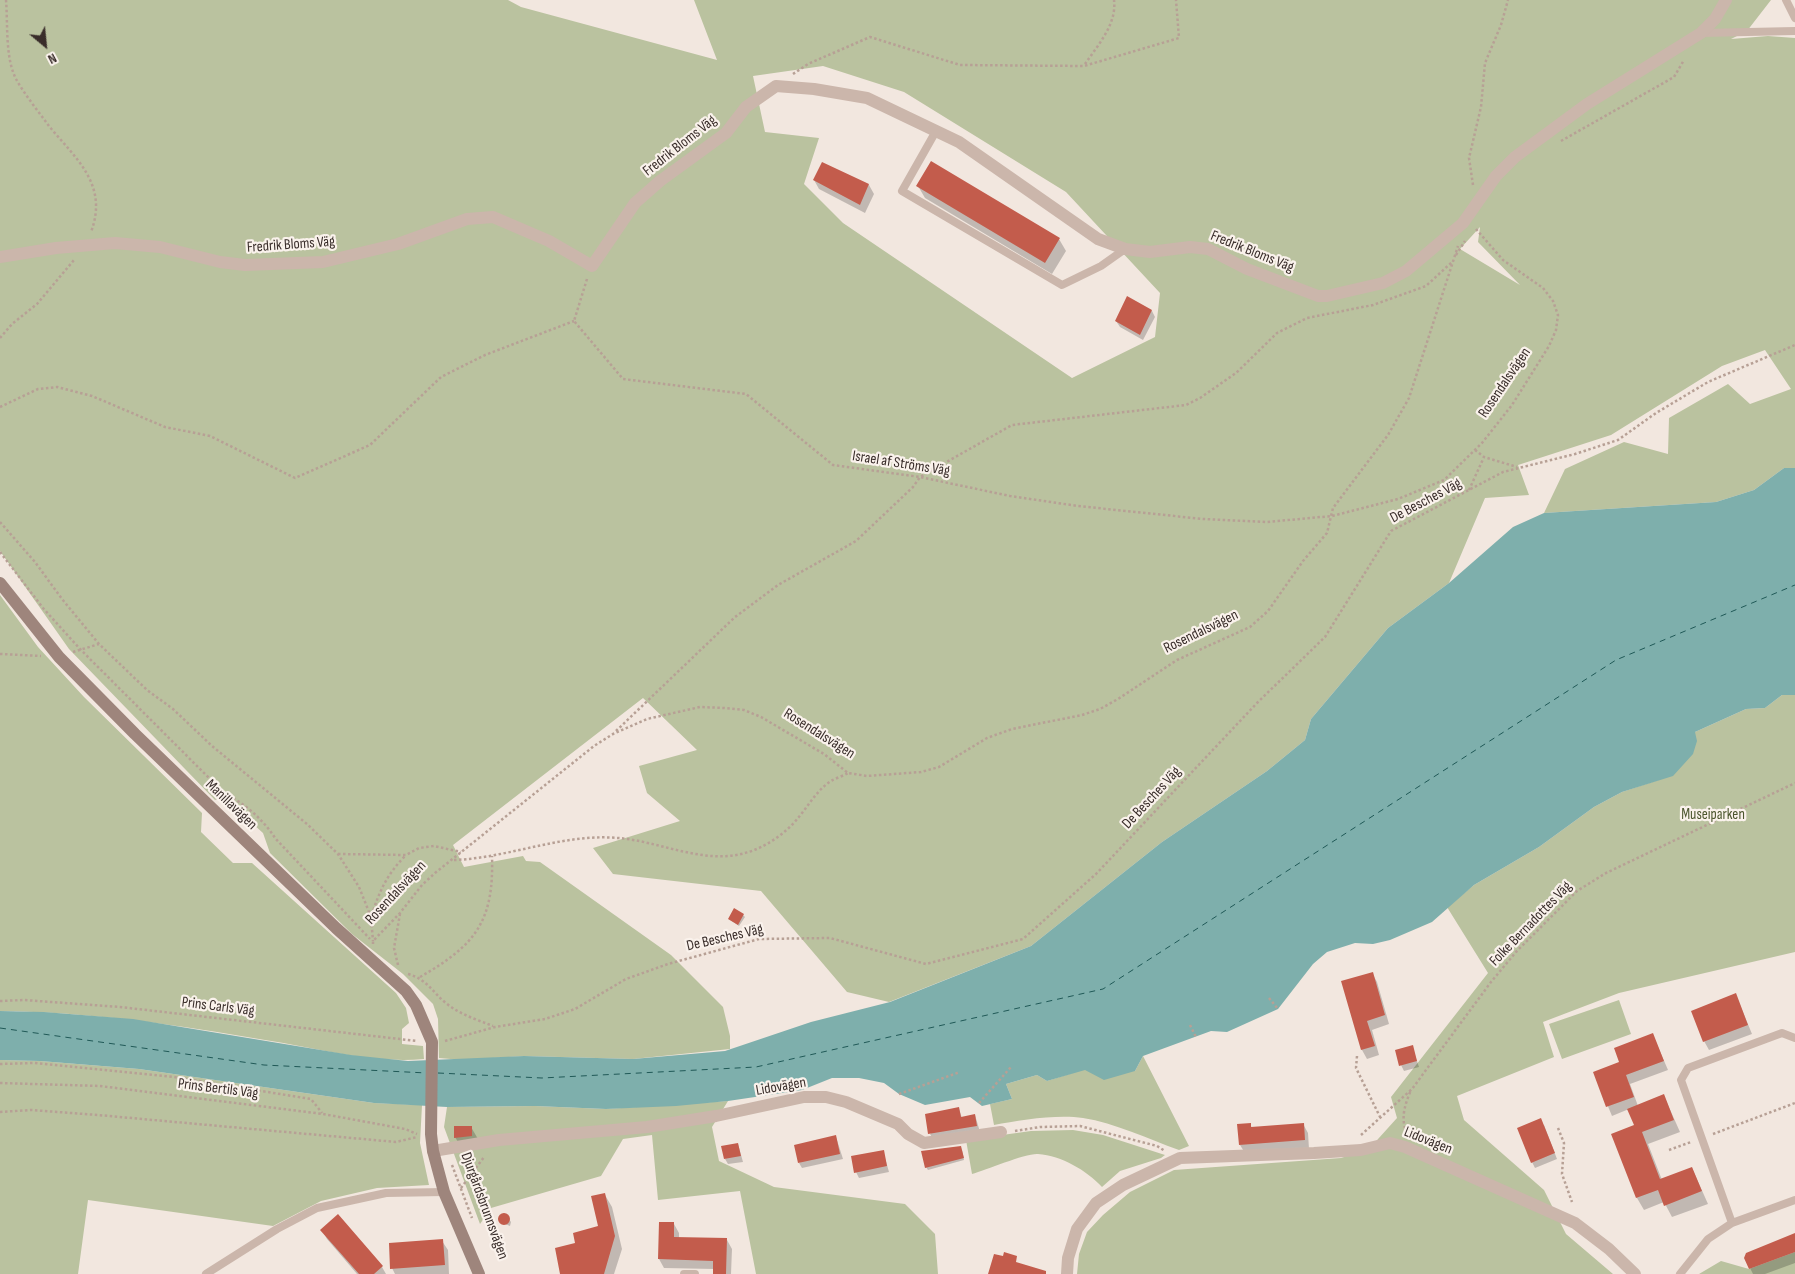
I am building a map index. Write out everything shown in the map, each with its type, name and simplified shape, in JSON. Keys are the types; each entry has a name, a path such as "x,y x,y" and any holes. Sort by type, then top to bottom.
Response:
{"street":[{"path":"1470,222 1478,203 1496,176 1514,157 1587,104 1701,33 1715,19 1726,0"},
{"name":"Fredrik Bloms Väg","path":"0,257 115,243 145,244 220,262 245,265 323,262 398,244 467,219 493,217 549,241 592,266 635,203 660,181 726,133 746,107 776,86 814,89 867,98 959,142 1098,239 1125,248 1150,252 1190,247 1208,248 1247,270 1318,296 1359,290 1396,277 1470,222"},
{"name":"Manillavägen","path":"0,583 59,657 226,824 374,962 398,976 416,1005 432,1046"},
{"path":"432,1046 426,1132 440,1150"},
{"name":"Lidovägen","path":"440,1150 499,1140 647,1126 716,1116 804,1097 826,1098 846,1102 898,1124 908,1134 924,1143 1001,1132"},
{"name":"Lidovägen","path":"1067,1274 1068,1258 1077,1229 1096,1203 1123,1185 1180,1158 1361,1150 1390,1143 1405,1147 1575,1223 1609,1248 1635,1274"},
{"name":"Djurgårdsbrunnsvägen","path":"440,1150 444,1192 479,1274"}],"lane":[{"path":"1786,0 1795,18"},
{"path":"1701,33 1795,31"},
{"path":"936,132 902,191 1062,285 1101,266 1125,248"},
{"path":"1732,1223 1681,1080 1688,1068 1782,1033 1795,1038"},
{"path":"206,1274 278,1229 317,1208 386,1193 444,1192"},
{"path":"1680,1274 1708,1240 1732,1223 1795,1200"},
{"path":"684,1274 695,1274"}],"path":[{"path":"0,338 12,324 37,304 86,246 94,224 95,197 90,180 80,160 49,126 16,79 10,63 6,0"},
{"path":"1084,66 1105,34 1115,12 1114,0"},
{"path":"776,86 808,64 870,37 960,65 1084,66 1179,38 1176,0"},
{"path":"1478,203 1469,158 1481,107 1485,63 1502,25 1508,0"},
{"path":"1554,146 1674,77 1688,55"},
{"path":"613,734 735,617 778,585 856,540 913,487 920,477 1012,425 1186,405 1200,398 1236,373 1277,333 1307,318 1373,305 1426,286 1453,260 1470,222"},
{"name":"Rosendalsvägen","path":"374,962 373,942 400,913 422,885 594,746 613,734 647,719 700,708 744,710 761,717 824,754 848,773 867,776 896,775 939,767 987,738 1012,729 1082,715 1118,700 1176,660 1250,627 1268,611 1303,561 1327,533 1332,516 1398,499 1444,480 1476,450 1512,405 1538,366 1556,330 1558,315 1553,301 1543,288 1503,260 1470,222"},
{"path":"1332,516 1333,508 1388,435 1409,398 1459,244"},
{"path":"0,407 38,389 57,388 92,396 165,427 210,436 294,478 370,445 441,377 485,355 574,321 592,266"},
{"name":"Israel af Ströms Väg","path":"574,321 622,379 746,394 832,464 920,477 1010,496 1078,506 1203,519 1266,522 1332,516"},
{"name":"De Besches Väg","path":"432,1046 495,1027 545,1019 575,1009 626,979 668,964 759,939 830,938 926,964 1023,939 1096,874 1256,703 1324,637 1391,531 1503,472 1575,454 1618,440 1656,413 1708,382 1795,345"},
{"path":"1476,450 1484,457 1518,468"},
{"path":"1469,490 1484,457"},
{"path":"0,522 36,562 62,599 99,644 147,690 173,709 212,746 307,824 338,854 359,887 371,917 373,942"},
{"path":"0,552 43,608 80,649 224,792 240,801 269,828 275,838 373,942"},
{"path":"453,860 492,856 591,837 620,838 695,853 726,856 746,853 763,845 788,828 814,797 831,781 848,773"},
{"name":"Folke Bernadottes Väg","path":"1358,1137 1381,1119 1412,1089 1491,982 1516,952 1577,891 1606,873 1795,783"},
{"path":"371,917 382,884 406,855 419,848 434,846 461,852"},
{"path":"338,854 406,855"},
{"path":"400,913 394,948 398,976 420,977 455,956 483,924 493,886 492,856"},
{"path":"420,977 447,1004 466,1016 495,1027"},
{"path":"1269,998 1278,1009"},
{"name":"Prins Carls Väg","path":"0,1001 24,1000 120,1007 432,1046"},
{"path":"1190,1025 1196,1037"},
{"path":"1357,1056 1356,1068 1381,1119"},
{"path":"0,1064 34,1063 174,1077 311,1099 323,1114"},
{"path":"979,1103 1011,1067"},
{"path":"899,1094 960,1072"},
{"name":"Prins Bertils Väg","path":"0,1083 100,1086 323,1114 426,1132"},
{"path":"1408,1136 1404,1128 1404,1107 1412,1089"},
{"path":"1669,1150 1795,1103"},
{"path":"0,1112 31,1110 89,1114 396,1142 411,1140 426,1132"},
{"path":"1001,1132 1040,1127 1080,1126 1157,1146 1180,1158"},
{"path":"1558,1128 1564,1143 1562,1174 1572,1202"},
{"path":"461,1188 477,1165 499,1140"},
{"name":"Djurgårdsbrunnsvägen","path":"440,1150 461,1188 473,1222"}],"green space":[{"path":"0,0 508,0 521,7 717,60 694,0 1771,0 1747,31 1731,39 1768,36 1795,38 1795,468 1784,468 1754,490 1716,502 1544,513 1565,469 1624,442 1668,454 1669,418 1728,384 1750,404 1791,389 1765,350 1722,366 1611,435 1518,465 1529,495 1485,498 1449,583 1388,628 1311,719 1305,740 1267,771 1162,842 1031,946 889,1002 847,992 761,891 613,874 593,848 680,821 647,793 639,766 697,750 643,698 453,845 464,867 523,856 526,861 540,862 671,955 723,1007 730,1036 730,1049 633,1059 524,1056 462,1060 439,1058 438,1019 433,1004 403,974 352,934 270,853 263,833 223,797 215,800 69,649 0,551","holes":["823,66 904,92 1066,192 1160,293 1155,337 1072,378 843,223 804,184 819,138 765,132 753,76","1480,227 1478,242 1520,285 1460,249"]},
{"path":"0,595 38,647 84,697 202,813 201,832 233,863 252,863 396,993 406,1008 409,1023 402,1029 402,1044 423,1046 424,1059 404,1060 364,1057 232,1034 133,1020 67,1014 0,1011"},
{"name":"Museiparken","path":"1782,695 1795,695 1795,952 1619,993 1543,1022 1554,1057 1457,1096 1464,1120 1544,1190 1566,1234 1613,1274 1077,1274 1079,1254 1087,1232 1103,1215 1130,1192 1174,1170 1341,1158 1369,1149 1397,1118 1391,1097 1488,973 1447,907 1474,885 1539,847 1594,807 1622,792 1673,775 1695,732 1746,709 1765,708"},
{"path":"1619,1000 1631,1034 1562,1059 1549,1024"},
{"path":"1143,1056 1189,1146 1179,1150 1119,1127 1083,1118 1050,1117 994,1125 990,1104 1012,1099 1006,1084 1037,1075 1047,1081 1085,1069 1135,1071"},
{"path":"0,1060 40,1061 139,1069 374,1103 422,1105 420,1143 429,1185 377,1188 321,1201 273,1226 88,1200 78,1274 0,1274"},
{"path":"728,1101 712,1127 719,1161 774,1187 905,1204 935,1234 938,1274 756,1274 740,1191 658,1200 652,1135 623,1139 601,1176 491,1208 480,1224 444,1127 447,1107 535,1106 606,1109"},
{"path":"1073,1130 1103,1135 1165,1155 1120,1171 1102,1187 1089,1175 1073,1165 1047,1155 1038,1154 1032,1154 972,1174 966,1140 1031,1131"},
{"path":"1795,1252 1795,1274 1699,1274 1721,1261 1749,1269"}],"water":[{"path":"1784,468 1795,468 1795,695 1782,695 1765,708 1746,709 1695,732 1697,741 1693,754 1673,776 1622,792 1594,807 1539,847 1474,885 1432,922 1390,940 1373,944 1355,943 1327,952 1313,964 1278,1009 1227,1032 1211,1031 1143,1056 1135,1071 1104,1080 1085,1070 1047,1081 1037,1075 1006,1084 1012,1099 982,1106 970,1097 925,1105 899,1094 884,1083 859,1078 832,1078 802,1090 728,1101 676,1106 606,1109 535,1106 447,1107 374,1103 139,1069 40,1061 0,1060 0,1011 44,1012 133,1019 351,1055 408,1061 524,1056 633,1059 725,1051 811,1022 890,1002 1031,946 1162,842 1267,771 1305,740 1311,719 1388,628 1449,583 1513,527 1544,513 1716,502 1754,490"}],"building":[{"path":"931,161 1060,238 1045,263 916,186"},
{"path":"822,162 869,184 860,205 813,180"},
{"path":"1127,296 1152,310 1140,335 1115,321"},
{"path":"734,908 744,914 738,925 728,919"},
{"path":"1373,972 1385,1015 1367,1021 1375,1046 1361,1050 1341,981"},
{"path":"1736,993 1748,1025 1703,1042 1691,1011"},
{"path":"1653,1033 1664,1061 1626,1075 1634,1097 1606,1107 1593,1072 1619,1062 1614,1048"},
{"path":"1413,1045 1417,1061 1399,1066 1395,1050"},
{"path":"1664,1094 1674,1120 1642,1132 1660,1179 1692,1167 1702,1191 1664,1206 1658,1190 1636,1198 1611,1134 1634,1125 1627,1109"},
{"path":"959,1107 961,1117 975,1114 977,1126 928,1134 925,1114"},
{"path":"1541,1118 1555,1153 1531,1163 1517,1128"},
{"path":"1251,1123 1251,1127 1304,1123 1305,1140 1239,1145 1237,1124"},
{"path":"454,1126 472,1126 472,1136 454,1138"},
{"path":"836,1135 840,1154 798,1163 794,1145"},
{"path":"738,1143 741,1156 724,1159 721,1146"},
{"path":"961,1146 964,1158 925,1168 921,1151"},
{"path":"884,1150 887,1166 854,1173 851,1156"},
{"path":"605,1193 615,1236 604,1274 560,1274 555,1248 575,1243 573,1233 598,1226 591,1196"},
{"path":"506,1213 509,1214 509,1224 502,1225 499,1224 498,1217 499,1214"},
{"path":"338,1214 383,1266 374,1274 359,1274 320,1230"},
{"path":"659,1222 674,1222 674,1237 727,1238 726,1274 713,1274 713,1261 658,1259"},
{"path":"1795,1233 1795,1252 1749,1269 1744,1258 1746,1253"},
{"path":"443,1239 445,1265 390,1269 389,1243"},
{"path":"1004,1252 1017,1256 1016,1262 1046,1271 1046,1274 988,1274 994,1254 1003,1256"}],"ferry route":[{"path":"438,1073 542,1078 756,1067 1103,989 1616,660 1795,585"},
{"path":"0,1028 264,1065 427,1073"}]}
